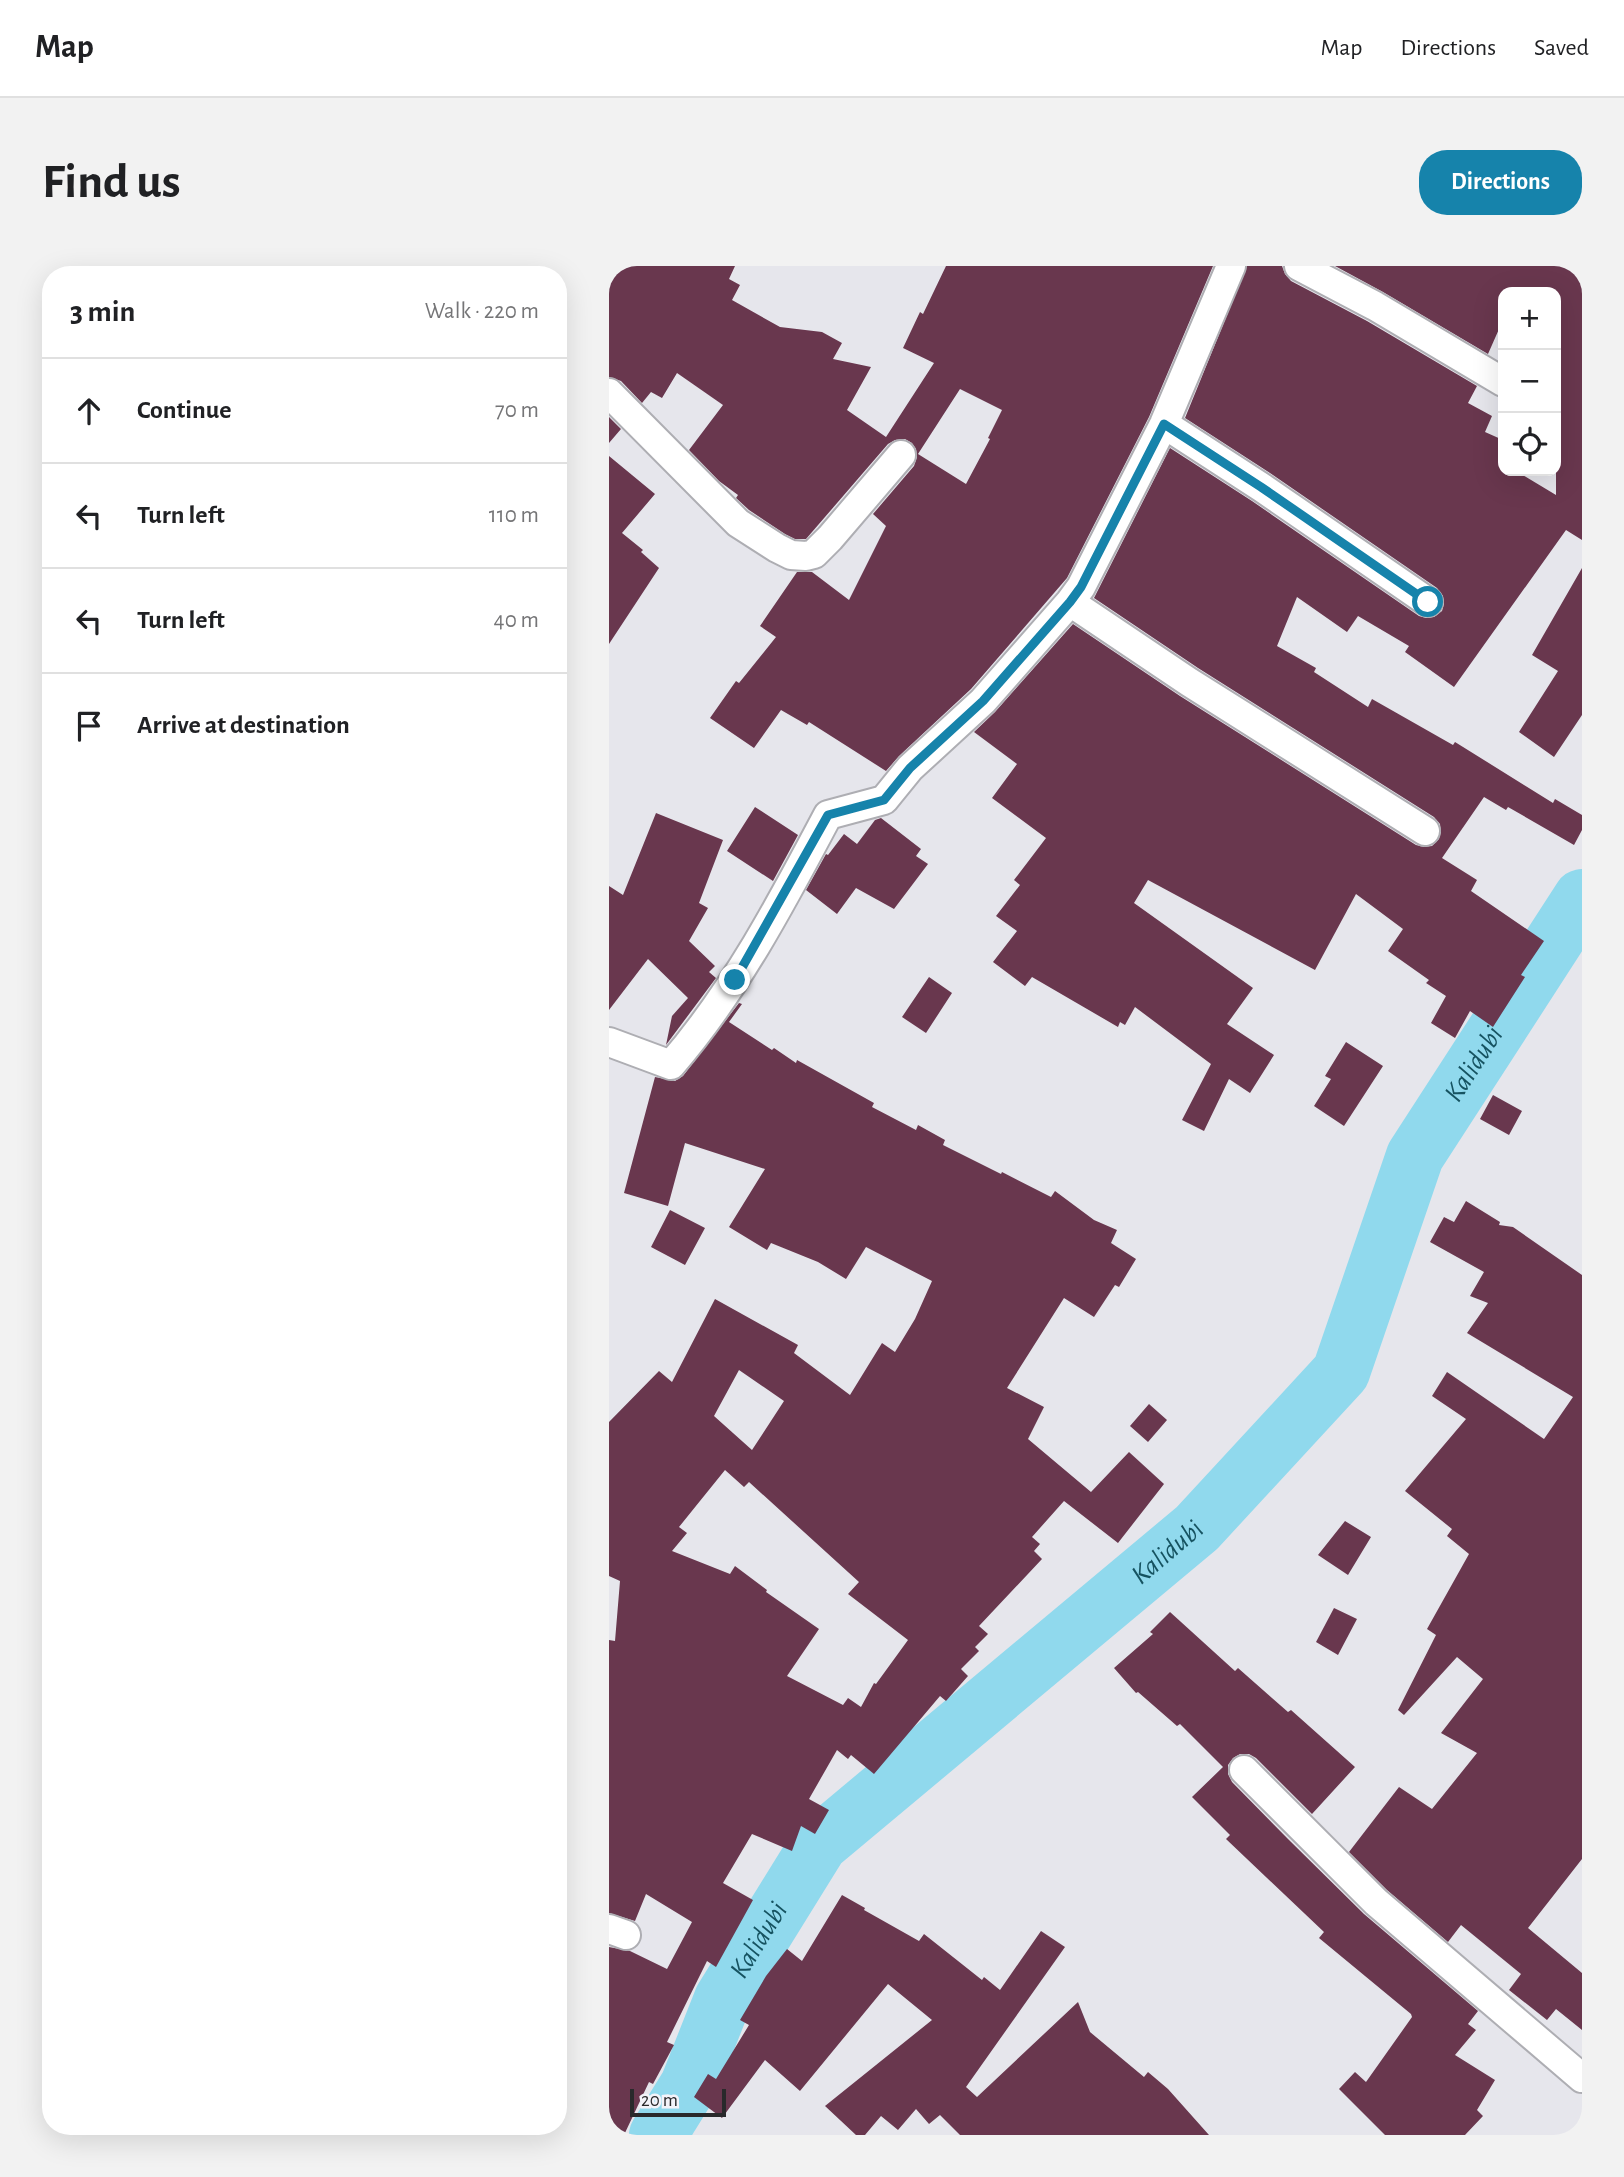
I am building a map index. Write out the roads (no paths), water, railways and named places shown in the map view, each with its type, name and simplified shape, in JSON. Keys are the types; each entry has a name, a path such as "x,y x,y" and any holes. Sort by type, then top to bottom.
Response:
{"street":[{"path":"609,1042 671,1065 701,1031 735,980 828,815 884,800 910,768 983,701 1070,602 1081,587 1164,424 1231,266"},
{"path":"1299,266 1375,306 1498,379"},
{"path":"609,393 738,523 791,555 814,554 831,538 901,455"},
{"path":"1164,424 1428,602"},
{"path":"1070,602 1189,682 1426,831"},
{"path":"1244,1770 1376,1902 1582,2078"}],"waterway":[{"name":"Kalidubi","path":"658,2135 689,2085 723,1999 819,1844 1197,1528 1341,1372 1415,1156 1582,898"}]}
